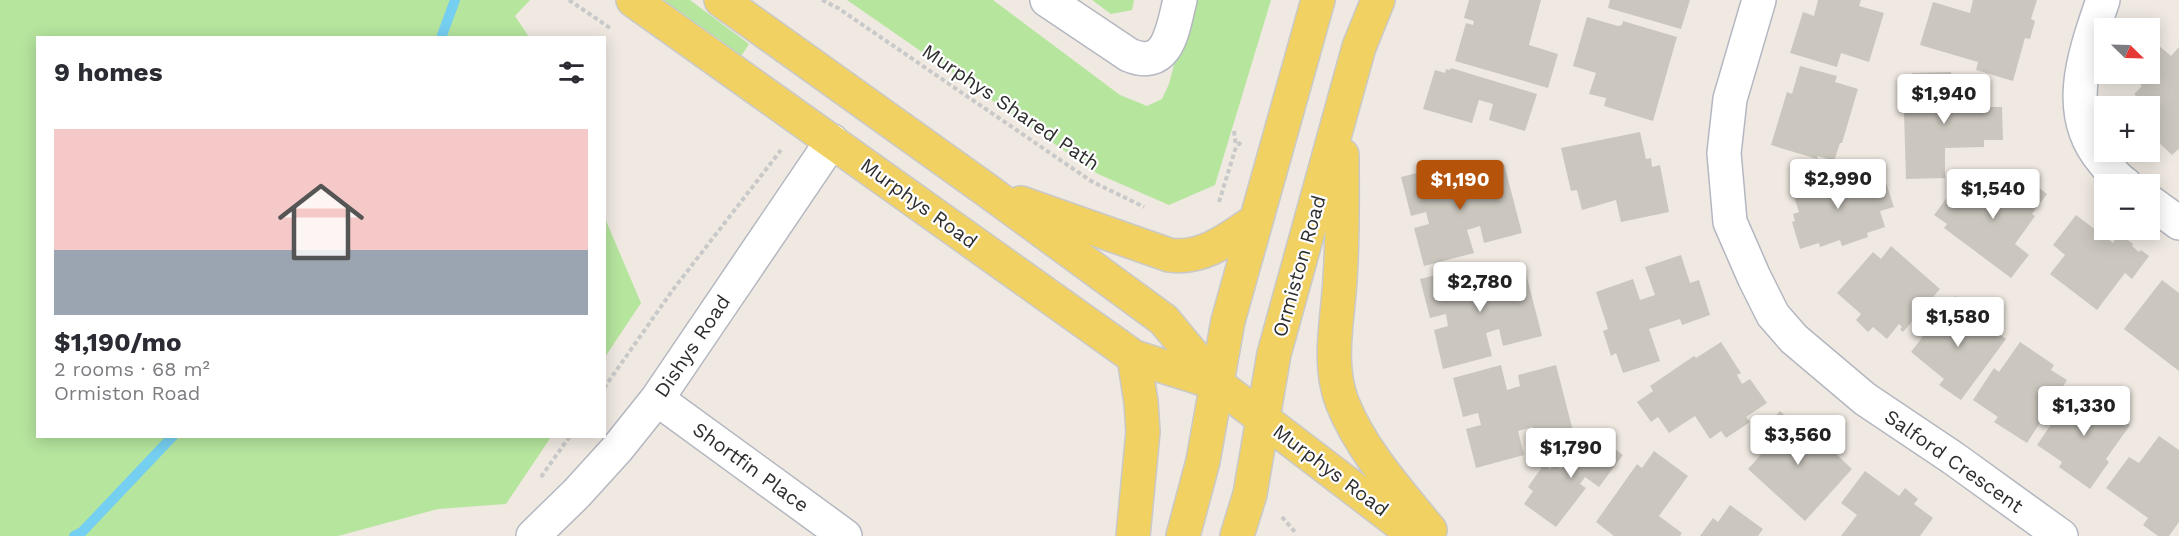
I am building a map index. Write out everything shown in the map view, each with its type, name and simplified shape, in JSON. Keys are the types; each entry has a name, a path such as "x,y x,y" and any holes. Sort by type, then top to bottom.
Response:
{"main road":[{"name":"Murphys Road","path":"633,0 1134,357 1216,383"},
{"path":"1183,536 1203,461 1228,321 1318,0"},
{"name":"Ormiston Road","path":"1238,536 1250,494 1276,346 1359,47 1378,0"},
{"name":"Murphys Road","path":"739,5 1164,320 1216,383 1416,536"},
{"path":"1343,108 1341,279 1334,359 1336,379 1342,402 1357,431 1390,480 1434,536"},
{"path":"988,191 1169,255 1186,258 1222,244 1255,221"},
{"path":"1133,536 1143,432 1134,357"}],"street":[{"path":"1047,0 1129,55 1144,59 1155,58 1164,50 1180,0"},
{"name":"Salford Crescent","path":"1759,0 1730,99 1724,153 1730,222 1773,315 1794,339 1864,399 1953,458 2061,536"},
{"path":"2103,0 2082,65 2079,98 2084,125 2092,148 2113,174"},
{"name":"Dishys Road","path":"533,536 609,458 657,399 832,141"},
{"path":"2160,209 2179,223"},
{"name":"Shortfin Place","path":"657,399 845,536"}],"path":[{"name":"Murphys Shared Path","path":"822,0 838,8 1091,182 1148,209"},
{"path":"1234,131 1236,147"},
{"path":"1218,206 1236,147 1242,140"},
{"path":"606,385 672,291 784,147"},
{"path":"1282,517 1295,532"}],"green space":[{"path":"0,0 530,0 515,16 528,36 36,36 36,438 550,438 506,504 438,509 338,536 0,536"},
{"path":"661,0 690,0 749,44 740,58"},
{"path":"847,0 993,0 1120,95 1147,106 1162,99 1169,84 1191,0 1271,0 1215,185 1169,205 1098,174"},
{"path":"1092,0 1134,0 1132,10 1111,14"},
{"path":"606,221 641,303 606,356"}],"building":[{"path":"1469,0 1541,0 1529,45 1558,54 1548,88 1455,61 1466,23 1473,25 1474,21 1464,18"},
{"path":"1610,0 1690,0 1681,29 1608,8"},
{"path":"1818,0 1861,0 1859,6 1884,13 1869,62 1841,53 1837,67 1790,53 1803,12 1814,16"},
{"path":"1973,0 2037,0 2031,19 2035,21 2030,39 2025,38 2013,81 1976,70 1978,62 1920,45 1933,2 1970,13"},
{"path":"1587,17 1618,26 1622,25 1623,21 1677,37 1653,121 1604,106 1606,98 1589,94 1596,73 1573,66"},
{"path":"2160,47 2171,56 2179,47 2179,149 2172,155 2160,144 2160,96 2136,96 2134,94 2142,86 2140,84 2160,84"},
{"path":"1800,66 1837,76 1835,82 1858,89 1842,143 1840,143 1834,161 1818,156 1817,159 1771,145 1787,92 1792,94"},
{"path":"1451,68 1537,94 1525,131 1489,120 1493,104 1479,100 1472,123 1423,109 1435,70 1445,73 1446,69"},
{"path":"1951,72 1952,102 1983,101 1983,107 2002,107 2003,140 1984,140 1984,147 1945,148 1945,178 1906,179 1904,113 1913,113 1912,73"},
{"path":"1640,132 1646,159 1651,158 1652,167 1660,165 1669,212 1621,222 1616,200 1582,210 1577,190 1571,191 1561,148"},
{"path":"1504,164 1522,233 1484,243 1480,226 1467,230 1474,253 1424,266 1414,228 1429,224 1426,212 1411,216 1401,177 1449,165 1455,188 1469,185 1466,174"},
{"path":"1829,173 1832,184 1868,173 1873,188 1886,183 1894,207 1880,211 1885,227 1867,233 1868,237 1842,246 1840,240 1820,247 1819,243 1800,249 1792,222 1795,221 1793,214 1799,212 1790,185"},
{"path":"1978,174 2002,192 2012,180 2019,185 2025,177 2047,194 2032,214 2035,216 2015,244 2029,255 2011,278 1944,228 1947,224 1934,215 1949,195 1958,201"},
{"path":"2076,215 2094,229 2094,240 2109,240 2113,243 2115,240 2128,240 2139,252 2141,250 2149,256 2132,279 2125,273 2097,310 2050,274 2065,255 2053,245"},
{"path":"1891,246 1940,289 1903,332 1899,324 1887,339 1873,327 1868,332 1856,320 1861,314 1837,293 1873,252 1881,259"},
{"path":"1681,255 1690,283 1699,280 1710,315 1682,325 1680,319 1649,329 1660,361 1623,373 1616,353 1611,356 1603,331 1608,329 1596,292 1633,279 1640,300 1655,295 1645,267"},
{"path":"1524,266 1542,336 1503,346 1499,329 1486,333 1492,356 1443,369 1434,330 1448,326 1446,314 1430,318 1420,279 1468,267 1474,291 1488,287 1485,277"},
{"path":"2162,280 2179,293 2179,371 2124,329"},
{"path":"1955,296 1974,310 1971,314 2006,339 1961,400 1939,385 1944,379 1911,352 1933,323 1936,324"},
{"path":"1721,342 1741,373 1737,375 1742,384 1750,379 1767,403 1746,417 1750,422 1726,438 1721,431 1710,439 1695,416 1669,433 1658,417 1651,422 1637,402 1653,391 1650,386 1694,356 1696,358"},
{"path":"2020,342 2054,365 2051,370 2067,380 2027,443 1994,422 1998,417 1973,400 1994,368 1999,372"},
{"path":"1501,365 1507,390 1520,386 1518,375 1556,365 1574,435 1537,444 1532,427 1518,431 1524,455 1476,468 1466,429 1481,425 1478,413 1463,417 1453,378"},
{"path":"2083,387 2117,411 2114,415 2130,425 2106,459 2109,462 2090,489 2059,467 2062,462 2037,445 2058,414 2063,417"},
{"path":"1780,411 1813,441 1820,433 1836,447 1833,451 1852,469 1805,521 1748,469 1765,450 1754,440"},
{"path":"1591,431 1623,455 1599,487 1585,477 1580,484 1586,488 1556,527 1524,504 1533,491 1528,487 1544,464 1550,469 1554,464 1561,469"},
{"path":"2159,436 2179,450 2179,522 2169,536 2158,536 2143,525 2148,518 2106,488 2129,457 2139,463"},
{"path":"1654,451 1688,476 1659,516 1682,533 1680,536 1614,536 1596,522 1637,464 1642,468"},
{"path":"1865,471 1899,496 1905,488 1918,499 1914,504 1933,518 1920,536 1841,536 1857,515 1841,503"},
{"path":"1730,505 1763,529 1758,536 1700,536 1713,518 1718,522"}],"waterway":[{"path":"442,36 455,0"},
{"path":"74,536 82,532 171,438"}]}
